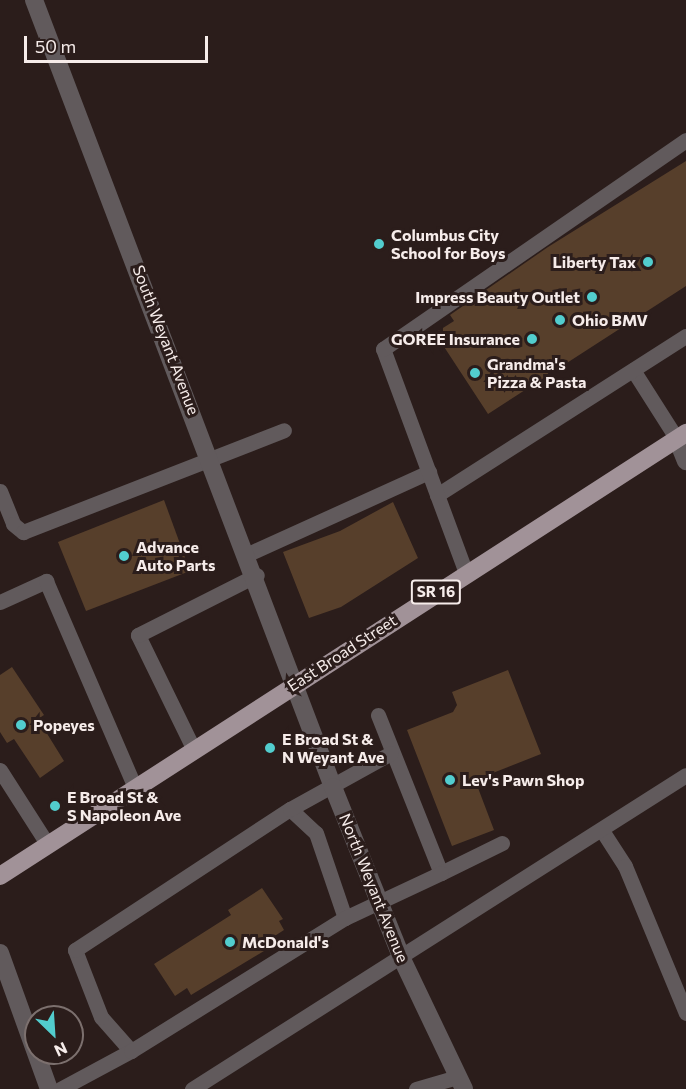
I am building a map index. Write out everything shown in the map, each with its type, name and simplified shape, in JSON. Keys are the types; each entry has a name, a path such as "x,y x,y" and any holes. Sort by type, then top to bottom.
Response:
{"main road":[{"name":"East Broad Street","path":"0,876 297,681 681,436"}],"street":[{"name":"South Weyant Avenue","path":"34,0 297,681"},
{"path":"681,436 686,461"},
{"name":"North Weyant Avenue","path":"297,681 333,787 402,959 460,1083"},
{"path":"0,953 49,1089"}],"lane":[{"path":"466,573 383,349 686,140"},
{"path":"437,495 686,336"},
{"path":"633,370 681,436"},
{"path":"0,491 12,524 23,532 284,430"},
{"path":"248,554 429,472"},
{"path":"194,750 138,635 257,576"},
{"path":"0,602 46,581 135,788"},
{"path":"378,715 391,753 441,873"},
{"path":"131,1051 101,1017 75,950 290,809 391,753"},
{"path":"0,770 48,845"},
{"path":"192,1089 603,832 686,776"},
{"path":"290,809 316,833 345,918"},
{"path":"603,832 625,866 686,1012"},
{"path":"60,1089 131,1051 345,918 502,843"},
{"path":"416,1089 460,1083"}],"building":[{"path":"686,161 686,286 488,414 435,333 454,321 450,315 548,247"},
{"name":"Advance Auto Parts","path":"164,500 190,571 86,611 58,542"},
{"path":"393,502 418,558 341,607 309,618 283,552 340,531"},
{"name":"Popeyes","path":"12,667 44,715 38,719 64,761 40,778 14,739 7,743 0,732 0,675"},
{"path":"508,670 541,754 475,780 494,830 452,846 407,730 453,712 457,705 452,692"},
{"name":"McDonald's","path":"262,888 283,919 279,921 284,930 270,939 274,945 191,995 187,988 175,996 154,964 231,915 228,910"}],"place":[{"name":"Columbus City School for Boys","path":"379,244"},
{"name":"Liberty Tax","path":"648,262"},
{"name":"Impress Beauty Outlet","path":"592,297"},
{"name":"Ohio BMV","path":"560,320"},
{"name":"GOREE Insurance","path":"532,339"},
{"name":"Grandma's Pizza & Pasta","path":"475,373"},
{"name":"Advance Auto Parts","path":"124,556"},
{"name":"Popeyes","path":"21,725"},
{"name":"E Broad St & N Weyant Ave","path":"270,748"},
{"name":"Lev's Pawn Shop","path":"450,780"},
{"name":"E Broad St & S Napoleon Ave","path":"55,806"},
{"name":"McDonald's","path":"230,942"}]}
